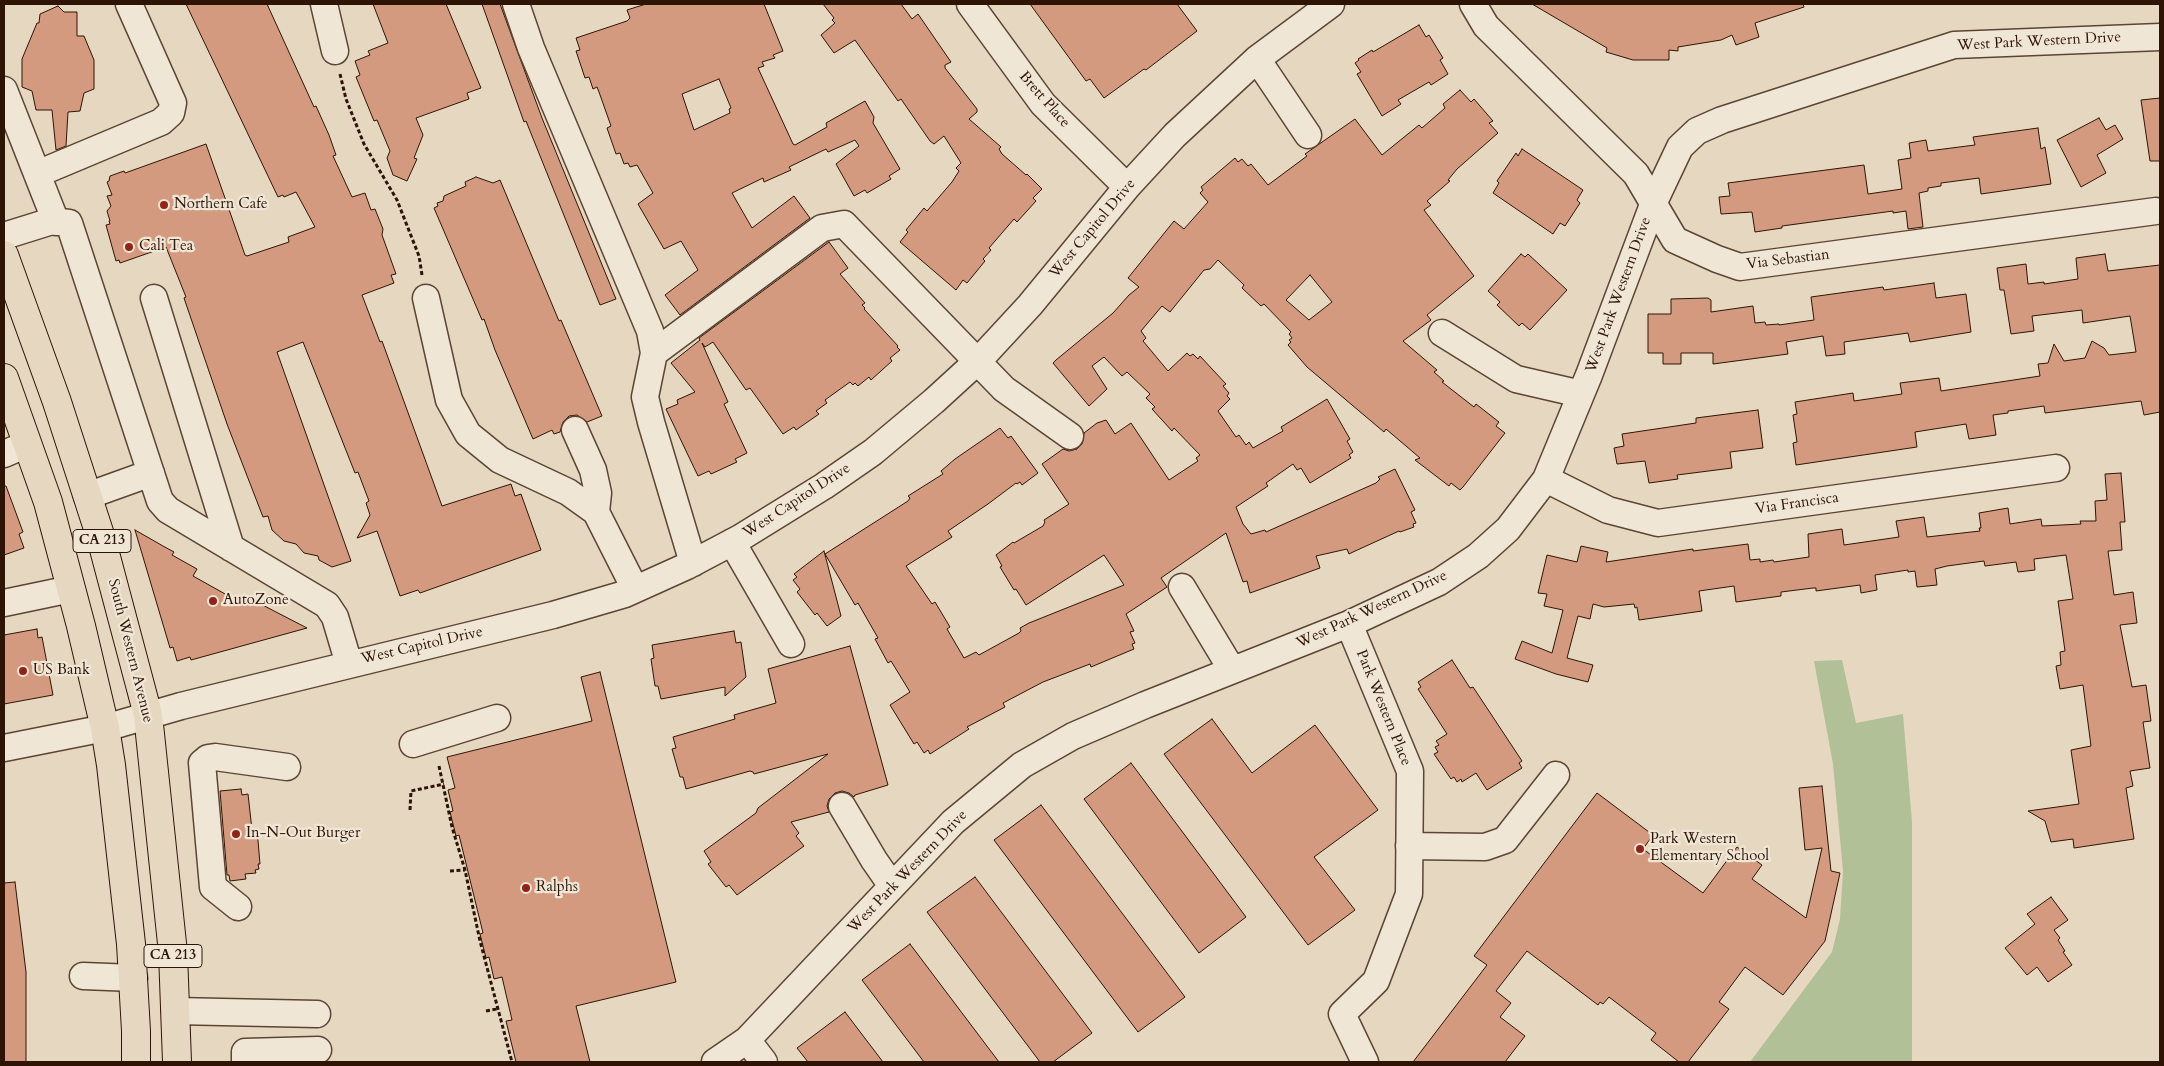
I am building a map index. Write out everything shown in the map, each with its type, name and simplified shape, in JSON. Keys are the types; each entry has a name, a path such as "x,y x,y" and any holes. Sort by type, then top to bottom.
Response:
{"main road":[{"name":"South Western Avenue","path":"4,255 57,402 101,538 148,714 173,953 176,1062"},
{"name":"CA 213","path":"4,378 16,449 48,502 105,728 119,832 134,978 136,1062"}],"street":[{"path":"37,174 161,122 171,112 174,103 129,4"},
{"path":"324,4 335,51"},
{"path":"516,4 531,48 650,331 654,353 645,397 693,562"},
{"name":"Brett Place","path":"970,4 1043,104 1128,187"},
{"name":"West Capitol Drive","path":"4,748 105,728 148,714 553,615 635,589 732,542 824,486 873,452 934,401 976,362 1030,305 1128,187 1175,135 1257,59 1330,4"},
{"name":"Via Sebastian","path":"1473,4 1486,26 1636,174 1675,240 1740,267 2156,211"},
{"name":"West Park Western Drive","path":"715,1062 747,1040 953,822 1022,765 1073,736 1349,624 1439,582 1478,556 1508,529 1546,479 1581,394 1654,202 1680,147 1697,131 1722,120 1954,45 2160,37"},
{"path":"1257,59 1308,134"},
{"path":"4,90 56,222"},
{"path":"4,236 52,221 69,223 160,501 168,510 327,605 335,617 349,664"},
{"path":"654,353 822,228 844,224 1004,389 1070,436"},
{"path":"154,298 231,548"},
{"path":"426,298 449,400 468,434 500,460 568,492 596,512 635,589"},
{"path":"1442,333 1516,380 1581,394"},
{"path":"575,430 593,470 598,493 596,512"},
{"name":"Via Francisca","path":"1546,479 1608,510 1658,523 2056,468"},
{"path":"87,496 151,473"},
{"path":"732,542 791,644"},
{"path":"1182,587 1232,670"},
{"path":"4,603 71,589"},
{"name":"Park Western Place","path":"1349,624 1410,772 1409,894 1376,981 1342,1014 1365,1062"},
{"path":"413,744 497,718"},
{"path":"238,907 213,887 202,763 208,758 215,757 287,767"},
{"path":"1409,846 1485,847 1504,840 1556,775"},
{"path":"842,806 892,886"},
{"path":"83,976 134,978"},
{"path":"175,1012 317,1014"},
{"path":"747,1040 764,1062"},
{"path":"245,1062 245,1052 318,1050"}],"path":[{"path":"335,51 346,99 364,144 397,200 419,256 426,298"},
{"path":"439,766 452,827 465,870 497,1009 512,1062"},
{"path":"410,810 411,791 444,784"},
{"path":"450,871 465,870"},
{"path":"486,1012 497,1009"}],"green space":[{"path":"1842,660 1856,723 1903,714 1912,822 1912,1062 1750,1062 1832,952 1840,919 1843,871 1833,764 1814,661"}],"building":[{"path":"186,4 267,4 314,107 316,106 329,135 336,155 333,156 352,197 365,193 371,210 375,209 383,229 382,235 396,274 391,275 394,283 362,295 380,342 382,341 442,506 511,484 515,496 521,494 541,550 420,593 418,590 400,596 377,531 357,538 370,515 366,503 369,501 358,472 355,473 303,342 277,352 351,561 332,567 319,560 318,556 304,553 296,544 284,541 272,530 268,516 263,517 227,424 184,298 186,297 166,247 120,263 119,260 116,261 106,225 110,224 107,211 111,206 107,196 112,195 107,182 110,176 124,171 125,173 206,144 245,255 247,256 289,242 288,237 315,227 296,192 284,197 283,195 278,197"},
{"path":"373,4 446,4 481,88 467,93 469,99 416,118 423,135 414,158 417,159 407,181 393,175 387,158 390,151 377,120 374,121 356,77 360,75 355,61 370,55 368,51 388,43"},
{"path":"482,4 500,4 542,118 616,299 600,305 526,121 524,122"},
{"path":"646,4 764,4 783,51 773,55 775,58 762,62 764,66 758,68 793,144 795,145 827,127 826,123 865,101 874,117 873,123 900,169 889,176 891,179 867,193 865,190 854,196 836,164 859,146 855,140 828,152 826,149 789,167 791,170 764,182 763,178 732,193 752,228 794,196 810,218 680,315 665,295 698,270 681,241 664,249 638,204 653,193 637,165 630,167 628,163 624,164 620,153 616,154 607,128 611,126 599,92 597,87 593,89 589,77 585,78 576,51 580,50 576,38 627,21 630,18 627,10","holes":["719,79 731,108 729,109 730,113 694,130 682,94"]},
{"path":"823,4 901,4 912,19 918,14 951,62 945,65 945,68 977,109 977,112 969,119 1001,147 999,149 1002,154 1042,189 1033,198 1036,201 1017,222 1014,219 989,248 991,250 983,259 985,261 967,283 963,280 956,290 900,242 908,232 906,230 924,208 927,211 952,182 959,171 956,168 961,163 944,136 934,144 930,141 901,99 898,101 855,40 834,53 821,35 835,23 832,20 834,18"},
{"path":"1030,4 1177,4 1197,31 1146,70 1144,69 1104,98 1090,79 1086,81"},
{"path":"1532,4 1803,4 1804,7 1755,23 1759,37 1736,45 1732,35 1721,40 1678,47 1678,51 1669,50 1669,60 1633,60 1606,52 1607,48"},
{"path":"58,6 64,12 77,12 77,36 84,36 94,60 94,89 84,93 80,111 68,112 66,146 56,150 52,110 36,110 32,91 22,87 22,59 37,23 39,23 40,14"},
{"path":"1419,25 1426,37 1429,35 1443,58 1440,60 1448,74 1431,85 1429,82 1398,100 1401,104 1382,116 1357,74 1361,72 1355,63 1372,50 1373,52"},
{"path":"1460,90 1471,102 1474,99 1493,121 1489,123 1498,133 1457,169 1448,180 1450,181 1427,201 1431,205 1424,210 1474,276 1427,315 1431,320 1403,341 1437,370 1434,372 1444,381 1442,382 1474,407 1476,404 1499,422 1496,426 1505,433 1463,487 1460,490 1451,483 1449,486 1415,460 1420,458 1386,429 1384,432 1307,367 1288,345 1291,342 1289,340 1292,338 1289,334 1291,332 1264,304 1261,306 1242,288 1244,285 1218,260 1210,269 1204,270 1170,312 1162,306 1141,331 1146,338 1143,341 1168,371 1187,353 1190,356 1193,354 1198,359 1200,356 1226,384 1223,386 1229,393 1227,396 1230,399 1218,411 1236,437 1239,435 1246,445 1249,442 1253,448 1283,431 1281,427 1327,399 1350,439 1347,441 1353,452 1349,455 1351,458 1310,483 1301,468 1297,470 1293,464 1266,483 1268,486 1236,507 1243,524 1251,534 1265,530 1266,532 1376,483 1380,479 1378,477 1395,469 1415,510 1411,512 1416,523 1413,524 1414,527 1399,531 1349,554 1347,549 1316,556 1320,568 1250,593 1247,581 1243,582 1226,533 1161,578 1167,587 1126,614 1134,631 1130,632 1135,643 1132,644 1134,649 1091,667 1090,664 1043,682 1003,703 1005,707 967,727 969,729 930,754 928,750 924,753 917,742 914,744 890,705 910,692 891,661 888,663 875,639 878,638 858,603 855,605 825,554 908,501 910,498 908,496 943,474 941,471 955,459 1000,428 1008,438 1011,436 1038,473 1022,485 1020,482 1016,483 948,531 952,537 906,566 932,604 935,602 950,627 947,629 964,658 976,652 979,655 1019,633 1021,631 1020,628 1029,623 1124,585 1104,555 1026,605 1000,567 1002,566 996,555 1013,542 1043,526 1044,520 1069,504 1042,464 1063,449 1069,451 1077,449 1082,444 1084,433 1097,423 1106,420 1115,434 1131,423 1169,480 1198,461 1196,458 1200,455 1174,428 1172,431 1152,409 1155,407 1146,398 1150,394 1127,372 1122,376 1104,357 1092,366 1107,389 1089,406 1053,363 1113,313 1139,287 1128,278 1174,221 1184,229 1208,202 1200,193 1203,190 1201,187 1235,158 1238,162 1242,159 1248,166 1251,164 1268,185 1307,156 1305,154 1355,119 1382,155 1419,125 1422,128 1445,108 1443,104","holes":["1310,275 1332,302 1309,320 1286,300"]},
{"path":"2160,98 2160,161 2150,161 2141,100"},
{"path":"2099,118 2106,130 2115,125 2123,139 2097,155 2106,173 2081,187 2057,140"},
{"path":"2038,128 2041,149 2045,147 2051,184 1981,194 1979,178 1941,183 1941,186 1928,188 1928,191 1919,193 1923,227 1908,229 1906,211 1893,213 1893,211 1782,226 1782,228 1755,232 1752,212 1721,214 1719,197 1730,196 1728,183 1864,165 1868,194 1902,189 1898,160 1911,158 1909,143 1926,140 1928,151 1975,145 1973,137"},
{"path":"1522,149 1583,190 1577,200 1580,203 1565,226 1560,223 1553,234 1493,193 1499,183 1497,181 1516,153 1518,156"},
{"path":"476,177 493,183 500,180 559,321 561,320 602,416 587,422 577,415 569,416 563,422 560,432 554,434 552,430 533,439 495,350 484,319 482,320 434,208 438,206 437,203 443,201 444,196 466,186 465,182"},
{"path":"829,242 848,268 840,274 865,303 862,305 864,309 900,350 890,358 892,361 871,380 869,377 858,386 850,382 825,400 827,403 816,411 819,414 796,430 794,427 783,434 750,388 746,390 713,342 705,347 702,343 728,402 724,404 747,453 735,459 737,462 711,474 709,471 698,476 666,409 678,404 677,400 695,392 671,363 700,340 699,338"},
{"path":"1521,254 1525,257 1528,254 1567,290 1530,330 1522,323 1519,326 1497,305 1500,302 1488,291"},
{"path":"2105,254 2108,271 2160,265 2160,412 2144,415 2141,401 2045,413 2044,406 2008,411 2008,413 1993,415 1996,435 1969,439 1966,424 1915,432 1917,447 1796,465 1793,443 1797,442 1793,415 1797,414 1795,402 1853,393 1854,401 1902,394 1900,383 1939,378 1941,391 2040,376 2038,364 2048,363 2054,344 2064,361 2085,358 2092,341 2104,348 2109,355 2136,352 2130,316 2083,323 2082,310 2032,316 2034,331 2011,334 2004,290 2000,290 1997,268 2026,264 2028,284 2044,282 2044,284 2078,279 2076,258"},
{"path":"1934,283 1936,298 1966,294 1971,332 1910,342 1908,333 1844,342 1845,354 1826,356 1823,336 1786,342 1788,354 1713,364 1713,353 1681,353 1681,364 1663,364 1663,353 1648,353 1648,314 1671,314 1671,299 1708,298 1711,300 1711,312 1753,306 1755,323 1765,322 1766,325 1779,325 1814,320 1811,297 1883,287 1884,290"},
{"path":"1758,410 1763,448 1730,452 1732,468 1677,475 1678,479 1649,483 1645,461 1617,464 1614,448 1624,446 1622,434 1696,423 1696,418"},
{"path":"2121,473 2125,522 2120,522 2122,550 2108,551 2114,595 2133,592 2137,623 2120,625 2132,687 2146,685 2151,721 2143,722 2150,768 2130,771 2133,786 2126,788 2134,839 2074,848 2073,839 2051,842 2045,821 2028,811 2079,804 2071,750 2091,746 2083,685 2060,689 2056,666 2061,665 2060,652 2065,651 2058,601 2073,599 2066,555 2034,559 2035,570 2018,572 2016,562 1985,566 1984,561 1947,566 1935,569 1937,585 1917,587 1915,571 1908,572 1908,570 1875,575 1877,590 1861,593 1860,585 1816,591 1816,588 1813,588 1781,592 1781,596 1736,602 1734,586 1699,591 1702,611 1639,620 1637,607 1635,608 1634,604 1604,607 1593,604 1590,619 1578,616 1567,658 1593,665 1588,682 1556,674 1515,659 1522,641 1552,653 1563,610 1544,606 1547,594 1538,593 1547,555 1577,562 1581,546 1608,552 1606,562 1693,549 1693,551 1748,544 1750,560 1760,559 1760,562 1773,560 1774,562 1809,557 1808,534 1842,529 1844,545 1899,537 1896,521 1924,517 1927,537 1980,531 1979,513 2008,508 2010,524 2041,519 2042,526 2081,524 2080,521 2096,521 2095,501 2107,500 2105,474"},
{"path":"4,486 6,486 23,532 19,534 24,548 4,555"},
{"path":"135,530 174,552 172,555 197,569 193,576 243,604 247,597 307,628 191,660 190,657 177,661 173,647 170,648"},
{"path":"824,551 841,616 827,626 817,613 815,615 797,592 800,589 793,580 797,577 794,574"},
{"path":"37,629 38,638 42,637 53,695 4,704 4,635"},
{"path":"734,631 736,643 741,642 746,677 725,696 725,687 661,699 658,686 655,686 651,659 654,658 652,645"},
{"path":"850,646 888,785 855,795 854,797 842,791 835,793 829,799 827,806 829,812 791,822 799,833 796,836 804,846 737,895 729,885 726,887 708,864 711,862 704,851 756,813 758,808 828,754 754,774 750,771 686,789 683,777 680,777 672,749 676,748 673,737 735,719 734,715 776,703 768,669"},
{"path":"1452,660 1470,688 1473,687 1522,761 1519,763 1522,768 1487,790 1476,773 1462,782 1461,779 1457,782 1454,777 1451,779 1434,754 1438,752 1435,747 1439,745 1436,741 1447,734 1418,689 1421,687 1418,682"},
{"path":"600,672 676,982 576,1006 590,1062 516,1062 506,1021 512,1020 502,977 494,979 489,957 486,958 480,934 483,933 459,835 456,836 450,812 453,811 448,790 455,788 447,757 592,721 581,677"},
{"path":"1212,719 1252,773 1315,725 1378,810 1314,857 1355,910 1308,945 1164,754"},
{"path":"1131,763 1246,917 1199,953 1084,799"},
{"path":"1822,786 1831,871 1840,873 1825,941 1783,995 1745,967 1719,1002 1729,1009 1688,1062 1679,1062 1651,1040 1656,1033 1609,997 1603,1004 1600,1002 1598,1005 1527,951 1496,991 1511,1003 1500,1017 1525,1036 1505,1062 1413,1062 1487,965 1474,956 1597,793 1653,835 1643,849 1703,893 1737,847 1762,865 1752,879 1806,918 1822,848 1805,850 1799,788"},
{"name":"In-N-Out Burger","path":"241,789 242,795 248,794 252,830 257,829 260,864 258,864 259,869 255,870 256,873 245,874 246,879 230,881 229,875 227,875 220,791"},
{"path":"1041,805 1185,997 1138,1032 994,840"},
{"path":"975,877 1092,1033 1053,1062 1040,1062 927,912"},
{"path":"15,882 26,972 26,1062 4,1062 4,883"},
{"path":"2051,897 2068,920 2054,930 2060,938 2058,940 2065,951 2063,952 2072,965 2048,982 2037,967 2027,975 2005,948 2035,924 2027,914"},
{"path":"910,944 999,1062 924,1062 862,980"},
{"path":"845,1012 883,1062 808,1062 797,1048"}],"place":[{"name":"Northern Cafe","path":"164,205"},
{"name":"Cali Tea","path":"129,247"},
{"name":"AutoZone","path":"213,601"},
{"name":"US Bank","path":"23,671"},
{"name":"In-N-Out Burger","path":"236,834"},
{"name":"Park Western Elementary School","path":"1640,849"},
{"name":"Ralphs","path":"526,888"}]}
